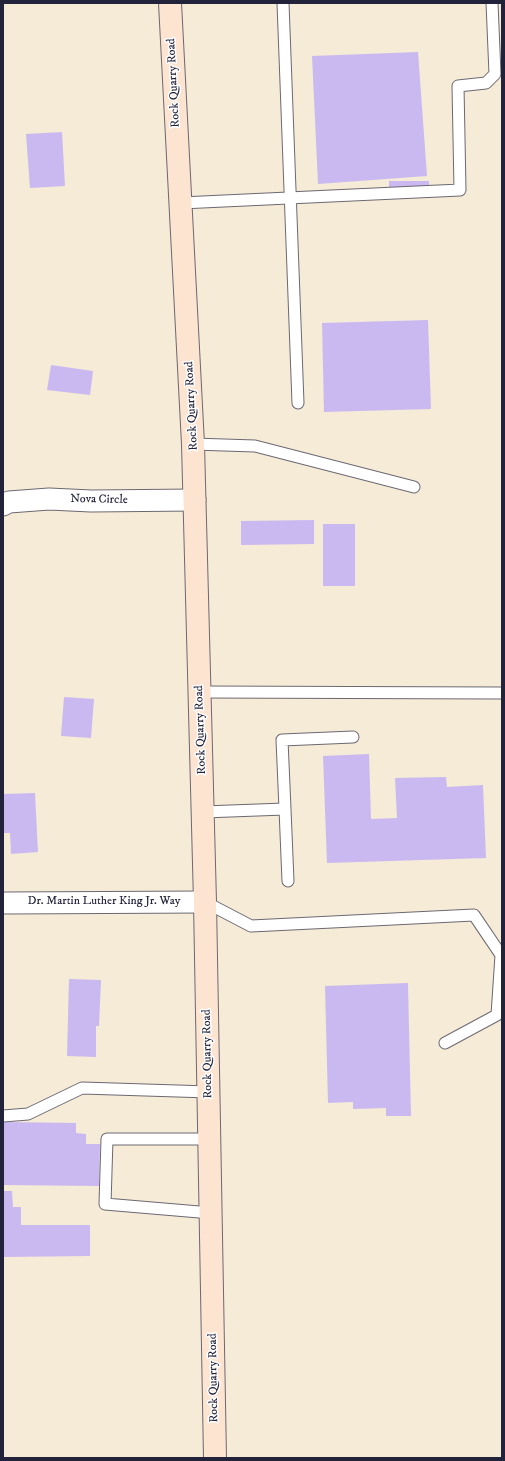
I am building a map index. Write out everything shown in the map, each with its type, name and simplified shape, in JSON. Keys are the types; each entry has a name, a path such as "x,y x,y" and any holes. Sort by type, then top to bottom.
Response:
{"street":[{"name":"Rock Quarry Road","path":"170,3 194,444 206,902 215,1458"},
{"name":"Nova Circle","path":"3,505 9,502 49,499 91,501 195,500"},
{"name":"Dr. Martin Luther King Jr. Way","path":"3,902 206,902"}],"lane":[{"path":"283,3 289,198 298,403"},
{"path":"181,204 460,190 458,86 486,83 495,74 492,3"},
{"path":"194,444 254,446 414,488"},
{"path":"200,692 502,693"},
{"path":"288,881 282,740 353,737"},
{"path":"203,812 285,808"},
{"path":"206,902 251,926 474,915 501,955 497,1014 445,1043"},
{"path":"3,1116 28,1114 82,1088 209,1092"},
{"path":"209,1139 107,1139 105,1204 211,1213"}],"building":[{"path":"418,52 427,176 318,184 312,56"},
{"path":"62,132 65,186 30,188 26,134"},
{"path":"389,181 429,181 429,190 389,190"},
{"path":"428,320 431,409 324,412 322,323"},
{"path":"51,365 93,371 90,395 47,390"},
{"path":"314,520 314,544 241,545 241,521"},
{"path":"323,524 355,524 355,586 323,586"},
{"path":"64,697 94,699 91,738 61,736"},
{"path":"369,754 371,819 397,818 395,778 446,777 447,787 483,785 486,858 327,863 323,756"},
{"path":"35,793 38,852 11,854 10,833 3,833 3,794"},
{"path":"69,979 101,980 99,1026 96,1026 96,1057 67,1056"},
{"path":"408,983 411,1116 386,1116 386,1108 353,1109 353,1102 328,1103 325,986"},
{"path":"3,1122 76,1123 76,1133 86,1134 86,1144 100,1144 99,1186 3,1185"},
{"path":"3,1191 12,1191 13,1207 21,1207 21,1225 90,1225 90,1256 3,1257"}]}
